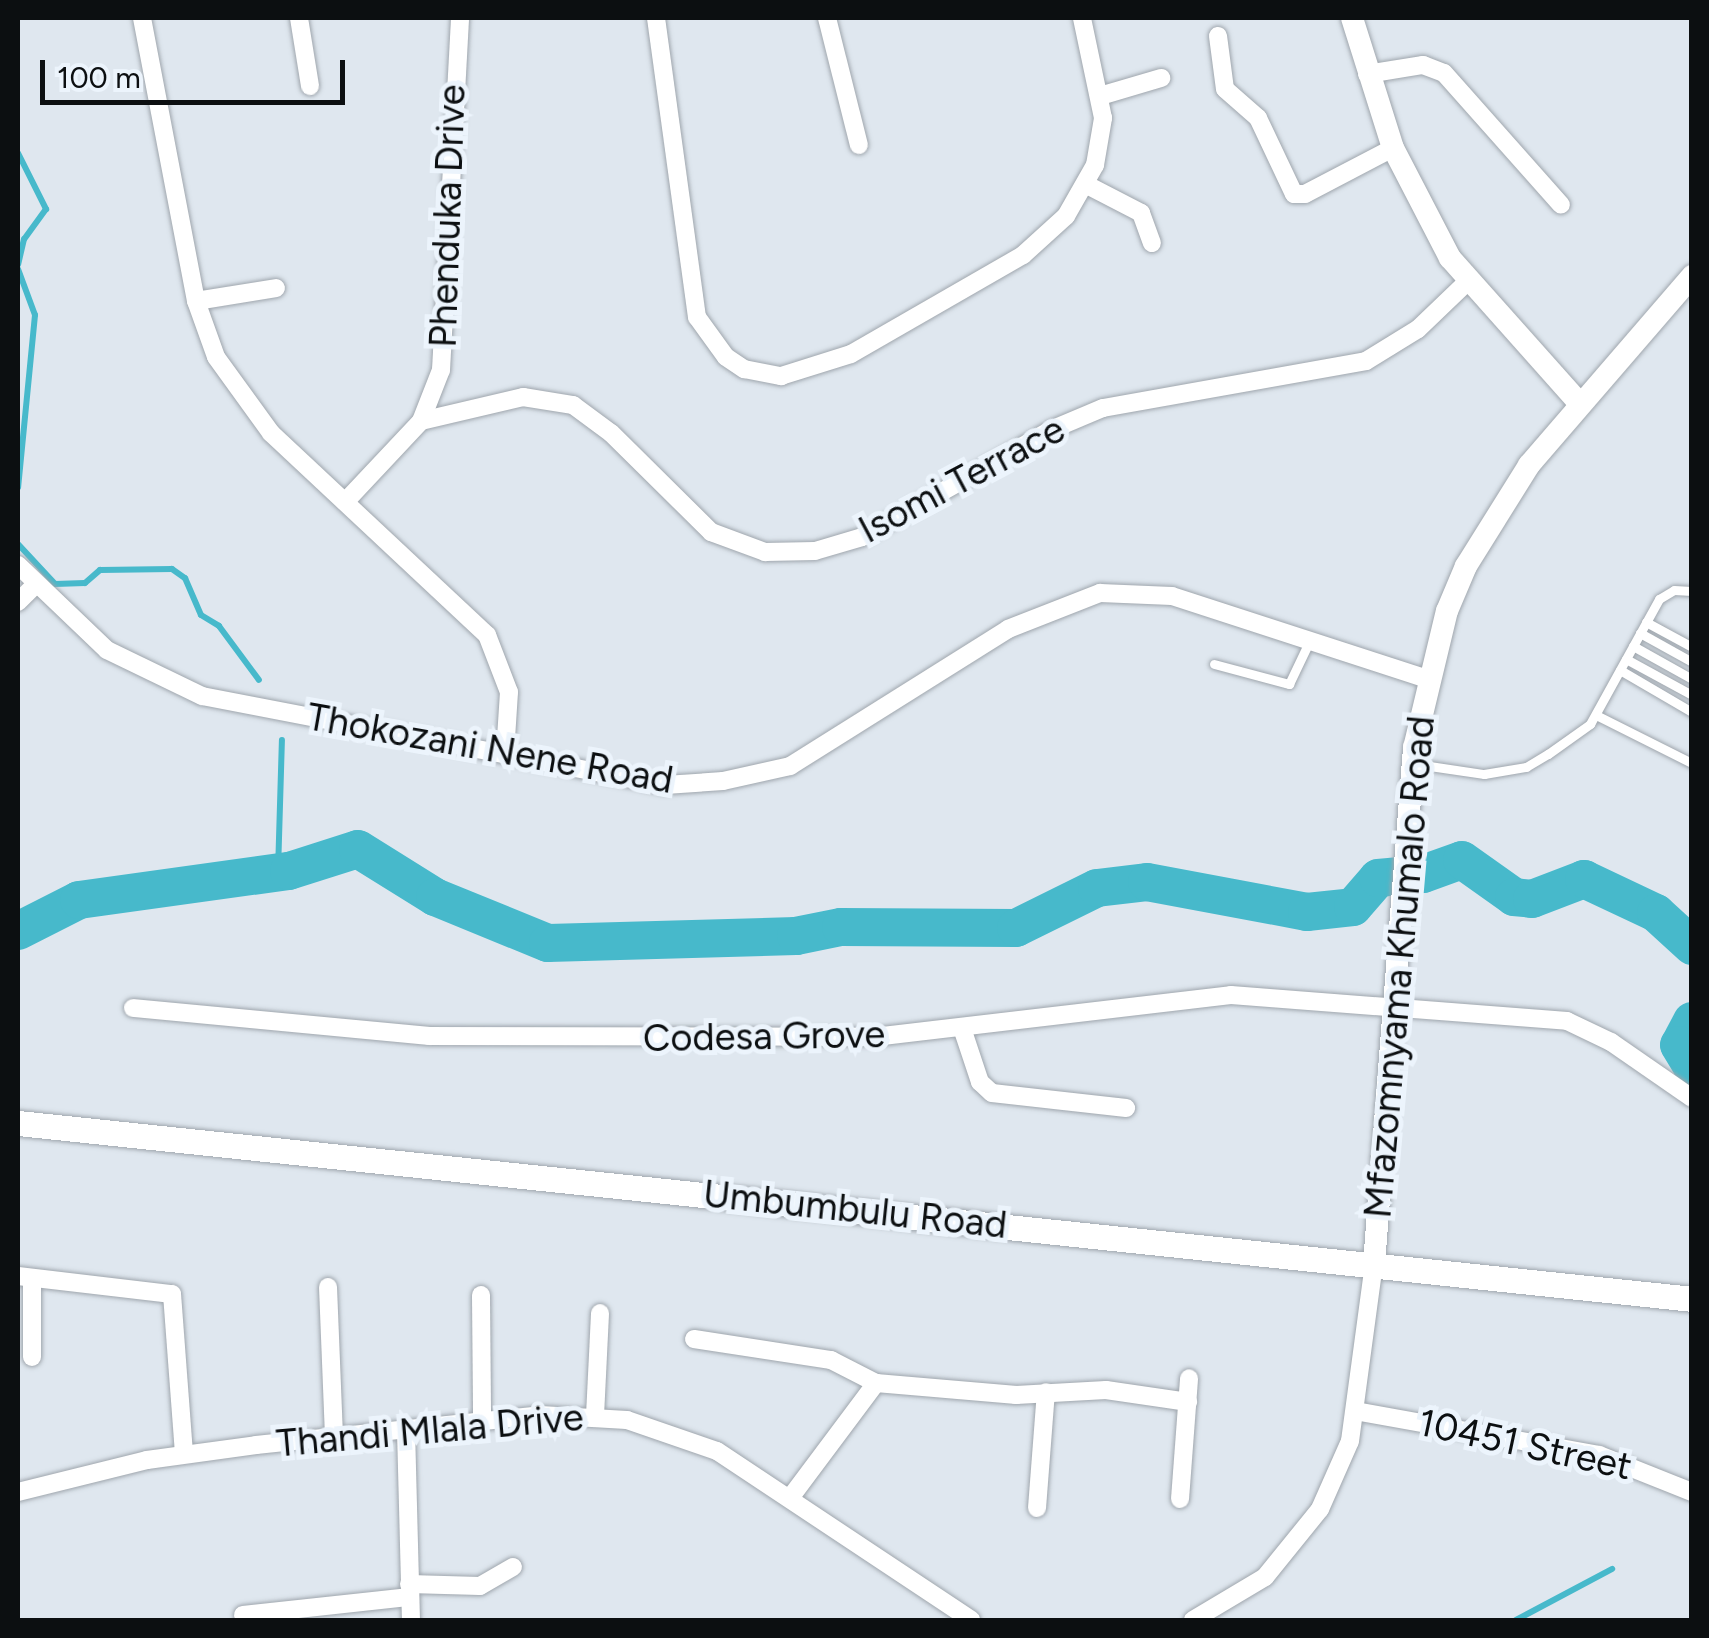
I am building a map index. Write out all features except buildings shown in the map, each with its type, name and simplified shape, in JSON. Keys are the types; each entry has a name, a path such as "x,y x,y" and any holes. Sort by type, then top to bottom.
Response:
{"main road":[{"name":"Umbumbulu Road","path":"18,1123 1692,1298"}],"street":[{"path":"142,18 196,301 216,357 250,410 488,636 508,692 505,754"},
{"path":"298,18 310,86"},
{"name":"Phenduka Drive","path":"345,502 422,420 446,340 460,18"},
{"path":"656,18 692,302 709,340 744,369 781,376 851,354 1023,256 1066,216 1087,185 1100,142 1100,96 1082,18"},
{"path":"827,18 859,145"},
{"path":"1352,18 1393,148 1468,281 1579,403"},
{"path":"1218,36 1225,89 1258,118 1294,194 1305,194 1393,148"},
{"path":"1367,74 1424,65 1444,72 1561,205"},
{"path":"1100,96 1161,78"},
{"path":"1087,185 1141,213 1152,244"},
{"name":"Mfazomnyama Khumalo Road","path":"1374,1264 1404,854 1413,763 1428,679 1466,566 1530,466 1579,403 1692,276"},
{"name":"Isomi Terrace","path":"422,420 523,397 573,405 611,433 711,532 765,552 815,551 862,537 1053,429 1103,408 1366,361 1418,329 1468,281"},
{"path":"196,301 276,288"},
{"name":"Thokozani Nene Road","path":"18,564 106,650 202,696 665,785 767,773 817,752 1008,629 1100,593 1172,596 1428,679"},
{"path":"18,602 36,584"},
{"name":"Codesa Grove","path":"133,1008 447,1036 856,1037 963,1030 1206,996 1567,1021 1611,1042 1692,1098"},
{"path":"963,1030 980,1082 992,1094 1126,1108"},
{"path":"1193,1620 1265,1577 1306,1532 1339,1469 1355,1411 1374,1264"},
{"path":"32,1357 25,1277 172,1294 184,1454"},
{"path":"328,1287 334,1436"},
{"path":"481,1295 482,1421"},
{"path":"594,1416 600,1313"},
{"path":"694,1338 831,1360 876,1383 1046,1392 1127,1391 1188,1402"},
{"path":"1180,1499 1189,1378"},
{"path":"790,1498 876,1383"},
{"path":"1037,1508 1046,1392"},
{"name":"10451 Street","path":"1355,1411 1599,1455 1692,1492"},
{"name":"Thandi Mlala Drive","path":"18,1492 184,1454 482,1421 594,1416 692,1440 790,1498 971,1620"},
{"path":"406,1430 410,1620"},
{"path":"242,1615 410,1590 480,1586 512,1566"}],"lane":[{"path":"1413,763 1484,774 1526,767 1582,732 1666,593 1692,591"},
{"path":"1646,622 1692,647"},
{"path":"1640,633 1692,662"},
{"path":"1214,664 1289,684 1310,640"},
{"path":"1633,646 1692,678"},
{"path":"1626,658 1692,694"},
{"path":"1620,670 1692,712"},
{"path":"1596,714 1692,764"}],"waterway":[{"path":"18,153 46,209 24,239 18,264"},
{"path":"18,269 35,315 18,487"},
{"path":"18,544 55,584 85,583 100,570 172,569 185,578 201,615 219,626 259,680"},
{"path":"278,872 282,740"},
{"path":"18,931 79,900 289,871 358,849 435,897 548,943 796,936 841,927 1016,928 1097,888 1147,882 1307,912 1353,907 1378,878 1423,874 1462,860 1514,897 1532,899 1584,879 1656,913 1692,946"},
{"path":"1692,1021 1679,1045 1692,1067"},
{"path":"1516,1620 1612,1569"}]}
